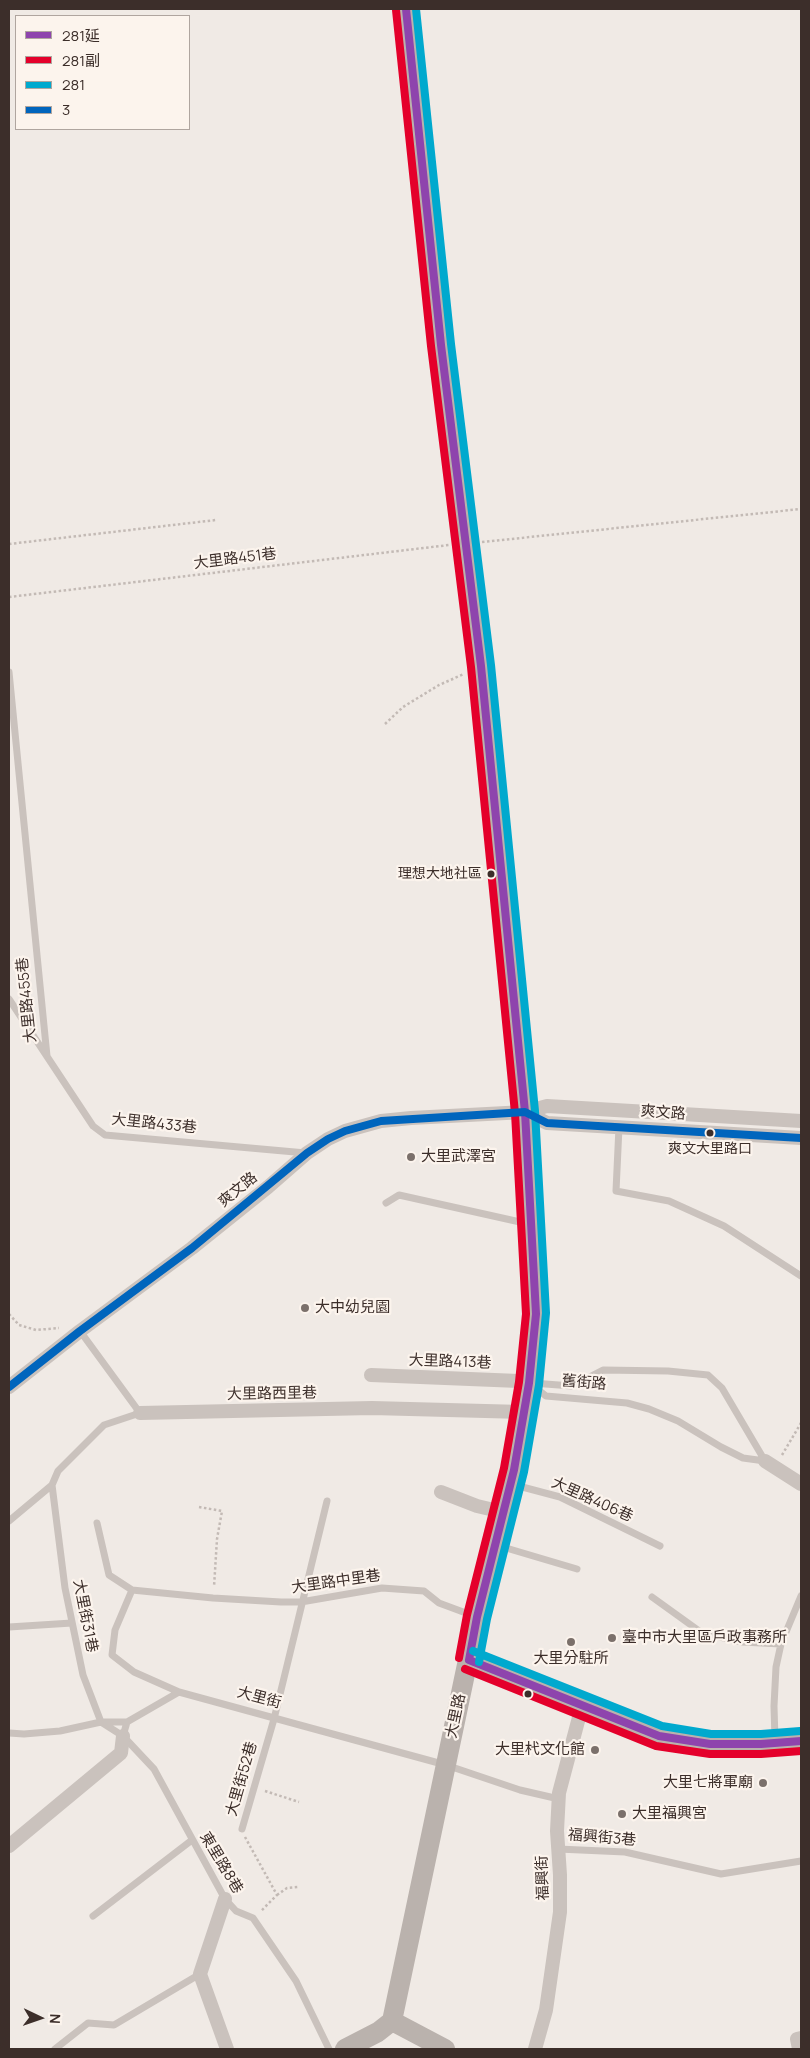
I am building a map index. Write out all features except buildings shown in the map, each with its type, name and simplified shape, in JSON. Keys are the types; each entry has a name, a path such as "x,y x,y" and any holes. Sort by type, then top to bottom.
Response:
{"street":[{"name":"大里路","path":"392,2021 477,1617 510,1484 529,1383 536,1314 525,1112 481,666 440,335 406,9"},
{"name":"爽文路","path":"9,1387 80,1331 192,1248 307,1153 328,1139 345,1131 381,1122 411,1118 525,1112 547,1106 801,1121"},
{"name":"爽文路","path":"525,1112 547,1123 801,1138"},
{"name":"大里路413巷","path":"371,1376 519,1381 529,1383"},
{"name":"大里路西里巷","path":"140,1413 372,1408 523,1412"},
{"name":"舊街路","path":"770,1464 801,1484"},
{"path":"441,1492 477,1506 494,1510 501,1520"},
{"path":"468,1660 648,1733 679,1741 710,1744 775,1743 801,1740"},
{"name":"福興街","path":"535,2049 546,2010 560,1912 557,1832 559,1799 582,1706"},
{"path":"9,1846 121,1753 123,1736"},
{"path":"225,1899 200,1974 228,2049"},
{"path":"352,2048 392,2021 445,2049"},
{"path":"799,2049 796,2039 801,2038"}],"lane":[{"name":"大里路455巷","path":"9,672 47,1056"},
{"name":"大里路433巷","path":"9,998 93,1126 105,1135 307,1153"},
{"path":"620,1126 616,1191 669,1201 724,1226 801,1276"},
{"path":"386,1203 400,1195 532,1224"},
{"path":"80,1331 140,1413"},
{"name":"舊街路","path":"529,1383 572,1386 603,1370 668,1371 708,1375 722,1388 770,1464"},
{"name":"舊街路","path":"529,1383 546,1396 627,1403 650,1410 678,1422 743,1458 770,1464"},
{"name":"大里路西里巷","path":"9,1521 52,1485 58,1471 104,1425 140,1413"},
{"name":"大里路406巷","path":"510,1484 560,1497 660,1546"},
{"name":"大里街31巷","path":"52,1485 65,1588 82,1674 101,1722"},
{"name":"大里街52巷","path":"242,1829 274,1719 327,1501"},
{"name":"大里路中里巷","path":"97,1523 109,1575 132,1590 213,1598 302,1602 382,1588 424,1590 439,1603 477,1617"},
{"path":"496,1545 577,1569"},
{"name":"大里街","path":"132,1590 115,1630 112,1655 134,1672 179,1692 446,1765 520,1790 559,1799"},
{"path":"775,1743 776,1676 781,1644 801,1596"},
{"path":"652,1597 702,1633 742,1642 781,1644"},
{"path":"9,1627 72,1623"},
{"path":"9,1733 24,1734 60,1731 101,1722 127,1722 179,1692"},
{"path":"101,1722 123,1736 127,1722"},
{"name":"東里路8巷","path":"123,1736 154,1770 225,1899 236,1911 253,1918 296,1981 329,2049"},
{"path":"93,1916 192,1840"},
{"name":"福興街3巷","path":"558,1849 624,1852 721,1874 801,1860"},
{"path":"55,2049 88,2023 114,2025 200,1974"}],"path":[{"name":"大里路451巷","path":"9,597 465,544 801,508"},
{"path":"9,544 216,520"},
{"path":"385,724 403,707 432,690 481,666"},
{"path":"9,1314 19,1324 36,1330 69,1326 80,1331"},
{"path":"770,1464 801,1423"},
{"path":"199,1507 222,1512 217,1539 213,1598"},
{"path":"254,1787 299,1802"},
{"name":"大里街52巷","path":"242,1829 247,1843 278,1895"},
{"path":"253,1918 287,1888 298,1887"}],"transit line":[{"name":"281延","path":"406,9 441,345 481,666 525,1112 536,1314 529,1383 514,1470 477,1617 469,1660"},
{"name":"281","path":"416,9 451,344 491,665 535,1111 546,1313 539,1385 524,1472 487,1619 479,1662"},
{"name":"281副","path":"396,10 431,346 471,667 515,1113 526,1314 519,1382 504,1468 467,1615 459,1658"},
{"name":"3","path":"9,1387 80,1331 192,1248 307,1153 328,1139 345,1131 381,1121 525,1112 547,1123 801,1138"},
{"name":"281","path":"473,1651 662,1726 711,1734 761,1734 800,1731"},
{"name":"281延","path":"469,1660 659,1736 710,1744 761,1744 801,1741"},
{"name":"281副","path":"465,1669 656,1746 710,1754 761,1754 801,1751"}],"place":[{"name":"理想大地社區","path":"491,874"},
{"name":"爽文大里路口","path":"710,1133"},
{"name":"大里武澤宮","path":"411,1157"},
{"name":"大中幼兒園","path":"305,1308"},
{"name":"臺中市大里區戶政事務所","path":"612,1638"},
{"name":"大里分駐所","path":"571,1642"},
{"name":"大里杙文化館","path":"595,1750"},
{"name":"大里七將軍廟","path":"763,1783"},
{"name":"大里福興宮","path":"622,1814"}]}
